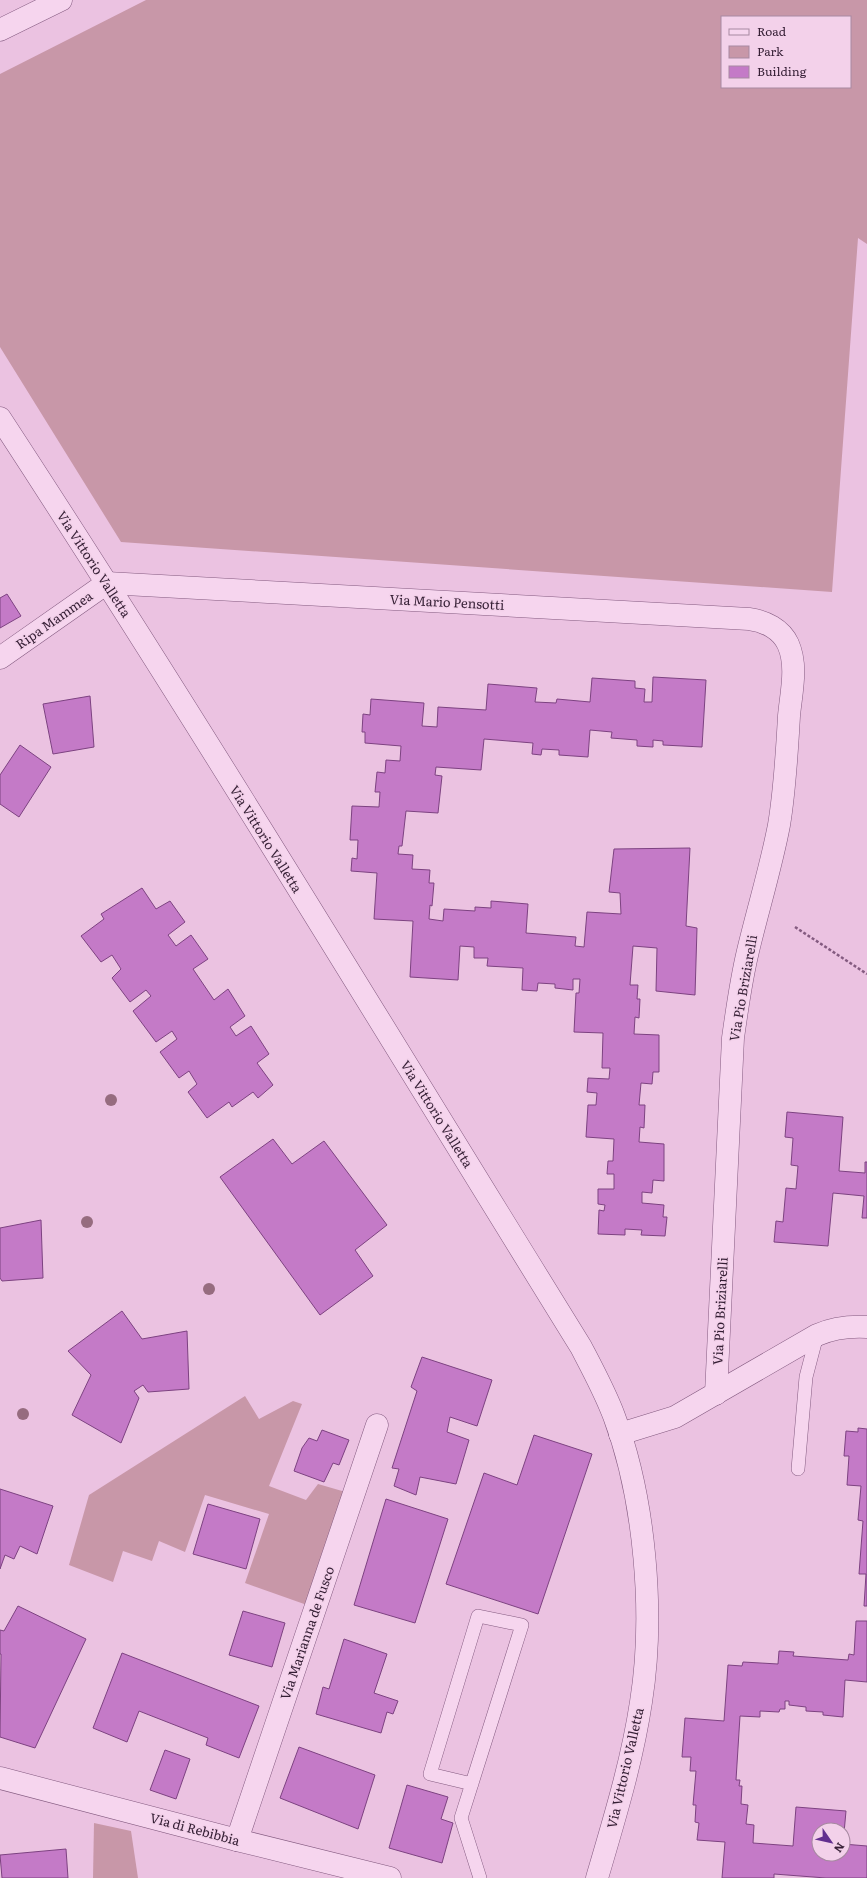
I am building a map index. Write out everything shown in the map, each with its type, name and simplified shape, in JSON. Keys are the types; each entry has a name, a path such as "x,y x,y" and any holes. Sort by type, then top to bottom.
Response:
{"street":[{"path":"0,30 61,0"},
{"name":"Via Vittorio Valletta","path":"0,418 107,583 581,1347 607,1398 620,1434 637,1504 644,1563 647,1619 641,1701 632,1750 597,1878"},
{"name":"Via Mario Pensotti","path":"107,583 749,619 775,628 782,636"},
{"name":"Ripa Mammea","path":"0,658 107,583"},
{"name":"Via Pio Briziarelli","path":"716,1394 733,1038 743,973 779,824 784,778 793,671 788,643 782,636"},
{"path":"620,1434 675,1417 817,1335 830,1330 867,1327"},
{"name":"Via Marianna de Fusco","path":"237,1840 377,1425"},
{"name":"Via di Rebibbia","path":"0,1778 390,1878"}],"lane":[{"path":"798,1469 806,1377 817,1335"},
{"path":"472,1784 430,1774 478,1616 522,1626 472,1784 461,1818 480,1878"}],"path":[{"path":"796,927 867,974"}],"green space":[{"path":"146,0 867,0 867,244 858,238 832,592 121,542 0,347 0,74"},
{"path":"245,1396 259,1419 293,1401 302,1404 269,1486 306,1500 318,1484 349,1493 307,1605 245,1583 269,1514 205,1495 185,1552 159,1541 152,1561 123,1551 113,1582 69,1565 89,1495"},
{"path":"94,1823 131,1831 138,1878 93,1878"}],"building":[{"path":"7,594 21,616 0,628 0,598"},
{"path":"653,677 706,680 702,747 663,745 663,741 653,740 653,747 637,746 637,740 611,738 612,732 590,730 588,757 559,755 559,750 542,749 541,755 532,754 533,743 484,739 481,770 436,767 435,775 442,776 438,813 406,811 402,846 399,846 398,854 413,855 412,869 430,870 429,883 434,883 429,919 443,921 444,909 475,911 475,907 491,908 491,901 528,904 526,933 576,937 575,946 584,947 587,912 621,914 620,893 609,892 614,849 690,848 686,926 697,928 695,995 656,991 657,948 633,946 630,985 638,985 637,999 640,999 639,1018 635,1017 634,1034 659,1035 659,1072 653,1072 652,1084 641,1083 639,1105 645,1105 644,1128 640,1127 639,1142 664,1144 664,1181 653,1180 652,1193 642,1192 642,1203 664,1205 663,1217 667,1217 665,1236 641,1235 642,1230 625,1229 625,1235 598,1234 599,1210 604,1211 605,1205 598,1204 598,1189 614,1189 614,1174 607,1174 608,1161 613,1161 614,1139 586,1137 588,1105 596,1105 597,1093 587,1092 588,1078 609,1079 610,1068 602,1068 603,1033 574,1032 576,993 579,993 580,979 573,979 573,990 555,988 555,984 538,983 537,991 522,990 523,968 487,966 488,958 474,958 474,947 460,946 458,980 410,977 413,921 374,919 377,873 351,871 352,858 357,859 358,840 350,840 352,806 379,807 380,792 375,792 377,772 385,773 386,760 400,761 401,746 365,743 365,732 362,732 363,714 370,715 371,699 424,703 422,726 437,727 438,707 486,710 488,684 537,688 535,702 556,703 557,699 590,702 592,678 635,681 635,688 645,689 644,702 652,702"},
{"path":"90,696 94,747 53,754 43,704"},
{"path":"20,745 51,767 19,817 0,804 0,775"},
{"path":"142,888 156,909 170,901 185,922 168,935 176,946 191,935 208,959 193,969 214,1000 228,989 245,1016 230,1027 236,1036 251,1026 269,1054 257,1063 273,1085 258,1098 253,1092 232,1107 229,1102 207,1118 188,1092 197,1084 189,1071 179,1078 160,1052 177,1039 172,1031 156,1042 133,1011 151,996 146,990 130,1002 112,978 121,969 112,955 101,962 81,936 104,919 101,914"},
{"path":"787,1112 843,1117 839,1171 865,1173 865,1162 867,1162 867,1218 862,1218 864,1196 833,1193 828,1246 774,1242 776,1221 783,1222 786,1188 796,1189 798,1166 791,1165 793,1138 785,1137"},
{"path":"273,1139 292,1164 324,1141 387,1225 355,1250 373,1276 320,1315 220,1177"},
{"path":"41,1220 43,1278 2,1281 0,1278 0,1228"},
{"path":"122,1311 142,1339 187,1331 189,1389 148,1392 143,1385 134,1391 139,1398 121,1443 72,1415 91,1375 68,1351"},
{"path":"422,1357 492,1380 477,1426 450,1417 447,1432 469,1440 456,1484 420,1477 416,1495 394,1486 399,1469 392,1468 417,1391 411,1387"},
{"path":"858,1428 867,1429 867,1606 864,1606 866,1574 859,1574 863,1521 858,1520 861,1486 847,1485 849,1456 844,1456 846,1431 858,1432"},
{"path":"322,1430 349,1440 339,1465 333,1463 324,1482 294,1471 302,1448 309,1438 317,1441"},
{"path":"534,1435 592,1454 538,1614 446,1584 484,1473 517,1485"},
{"path":"0,1489 53,1506 37,1554 20,1546 14,1559 5,1555 0,1569"},
{"path":"386,1499 448,1519 415,1623 354,1605"},
{"path":"208,1504 260,1519 246,1569 193,1554"},
{"path":"18,1606 86,1639 35,1748 0,1737 0,1630 4,1631"},
{"path":"243,1611 285,1623 272,1667 229,1655"},
{"path":"856,1621 867,1621 867,1682 845,1680 843,1717 823,1715 823,1712 806,1711 806,1707 789,1705 789,1701 785,1701 785,1709 780,1709 779,1712 760,1711 760,1717 740,1716 736,1780 740,1780 739,1786 742,1786 741,1804 748,1805 746,1824 754,1825 753,1843 793,1846 796,1807 846,1811 845,1822 811,1822 811,1862 851,1862 851,1845 867,1846 867,1878 826,1878 774,1874 774,1878 722,1878 725,1842 697,1840 699,1823 695,1822 696,1805 693,1805 696,1771 690,1771 691,1757 682,1757 685,1718 724,1721 728,1665 742,1666 743,1662 778,1664 779,1651 794,1652 793,1656 848,1660 849,1654 854,1655"},
{"path":"344,1639 387,1654 374,1693 398,1701 393,1714 387,1712 381,1733 316,1714 323,1687 329,1689"},
{"path":"122,1653 259,1706 239,1758 206,1745 208,1738 139,1711 127,1742 93,1728"},
{"path":"299,1747 375,1775 358,1829 280,1798"},
{"path":"165,1750 190,1759 176,1799 150,1790"},
{"path":"407,1785 448,1797 441,1819 453,1823 442,1863 389,1848"},
{"path":"66,1849 68,1878 2,1878 0,1855"}]}
